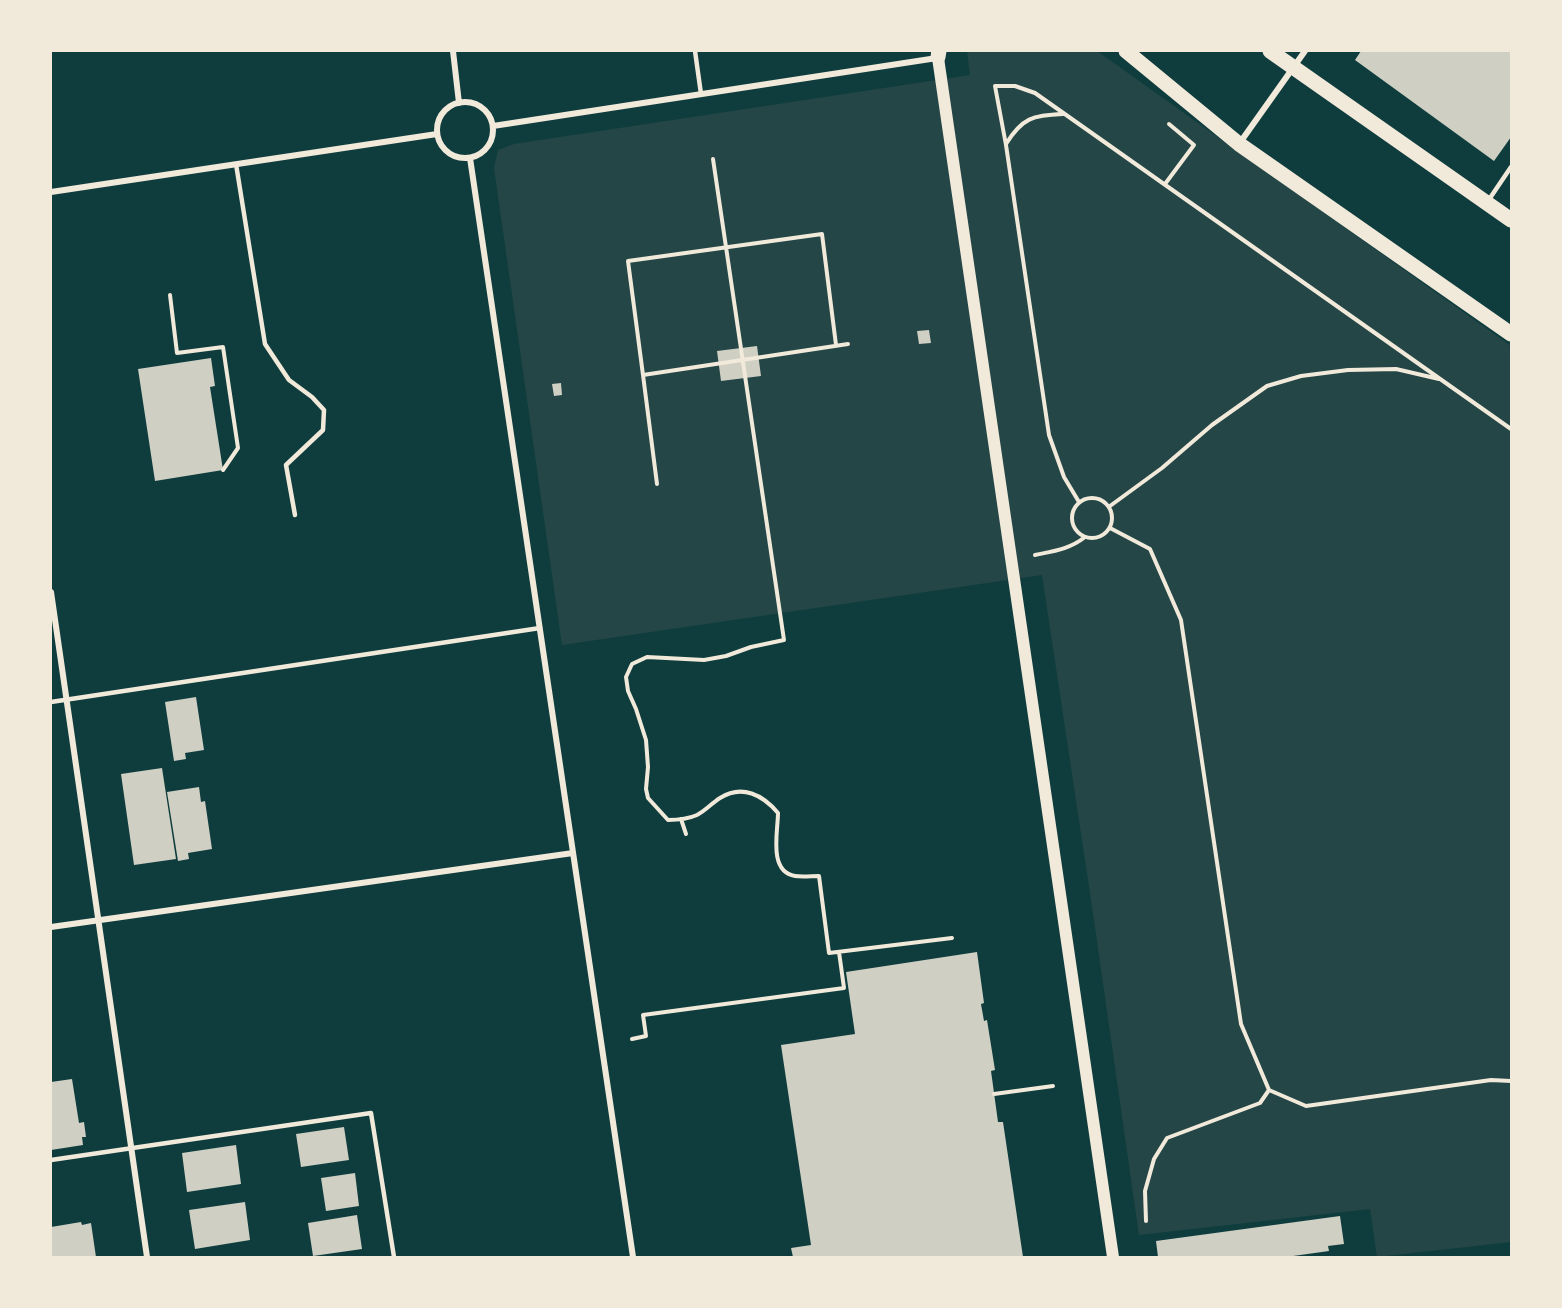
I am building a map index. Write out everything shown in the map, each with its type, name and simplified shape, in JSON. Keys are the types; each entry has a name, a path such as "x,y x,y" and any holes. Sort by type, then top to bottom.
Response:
{"main road":[{"path":"1126,51 1239,144 1511,334"},
{"path":"1270,51 1511,220"},
{"path":"938,53 1113,1257"}],"street":[{"path":"453,51 459,103"},
{"path":"1239,144 1305,51"},
{"path":"493,126 700,94 938,53"},
{"path":"459,103 478,105 485,110 493,126 490,143 485,150 470,158 452,156 440,143 437,134 440,118 452,105 459,103"},
{"path":"51,192 437,134"},
{"path":"470,158 633,1257"},
{"path":"51,592 147,1257"},
{"path":"51,927 573,853"}],"lane":[{"path":"695,51 700,94"},
{"path":"236,164 265,344 290,380 312,397 324,410 322,430 286,465 295,515"},
{"path":"1487,203 1511,168"},
{"path":"51,702 540,628"},
{"path":"51,1160 371,1113 394,1257"}],"path":[{"path":"1079,502 1064,477 1049,435 1006,145 995,86 1015,86 1035,93 1511,429"},
{"path":"1006,145 1015,129 1027,119 1044,114 1064,114"},
{"path":"1165,184 1194,145 1169,123"},
{"path":"713,159 784,640 715,658 682,660 647,657 632,664 626,677 628,692 646,740 648,798 668,820 697,815 723,796 739,790 756,794 768,801 778,813 776,851 780,867 793,876 819,876 829,953 952,938"},
{"path":"657,484 628,261 822,234 836,345"},
{"path":"170,295 177,353 223,347 238,448 223,470"},
{"path":"643,375 848,344"},
{"path":"1110,507 1162,468 1212,425 1267,386 1301,376 1348,370 1396,369 1443,379"},
{"path":"1035,555 1061,550 1076,544 1085,537 1099,537 1110,528 1113,517 1105,501 1092,497 1079,502 1072,514 1074,528 1085,537"},
{"path":"1110,528 1150,549 1180,620 1241,1024 1269,1090 1306,1106 1491,1080 1511,1081"},
{"path":"681,819 686,834"},
{"path":"632,1039 646,1036 643,1015 844,988 839,952"},
{"path":"994,1094 1053,1086"},
{"path":"1146,1221 1145,1191 1154,1159 1167,1138 1260,1103 1269,1090"}],"shaded area":[{"path":"967,51 1097,51 1511,346 1511,1242 1377,1257 1370,1209 1139,1235 1042,575 562,645 494,168 498,150 514,144 970,75"}],"building":[{"path":"1361,51 1511,51 1511,137 1494,161 1355,60"},
{"path":"929,330 931,343 919,344 917,331"},
{"path":"757,346 761,376 721,381 717,351"},
{"path":"211,358 215,386 210,387 223,470 155,481 138,369"},
{"path":"561,383 562,395 554,396 552,384"},
{"path":"196,697 204,750 185,753 186,759 174,761 165,702"},
{"path":"162,768 176,859 134,865 121,774"},
{"path":"199,787 201,802 205,801 212,849 188,853 189,859 178,861 167,792"},
{"path":"977,952 984,1003 981,1004 984,1021 987,1020 995,1070 991,1071 998,1122 1003,1122 1023,1257 793,1257 791,1248 811,1245 781,1045 855,1034 846,972"},
{"path":"72,1079 79,1123 84,1122 86,1137 82,1137 83,1145 51,1150 51,1082"},
{"path":"344,1127 349,1160 301,1167 296,1134"},
{"path":"236,1145 241,1184 187,1192 182,1153"},
{"path":"355,1173 359,1206 326,1211 321,1178"},
{"path":"245,1202 250,1240 195,1249 189,1210"},
{"path":"357,1215 362,1249 313,1256 308,1223"},
{"path":"1340,1216 1344,1244 1328,1246 1329,1251 1286,1257 1158,1257 1156,1241"},
{"path":"81,1222 82,1225 91,1223 96,1257 51,1257 51,1227"}]}
